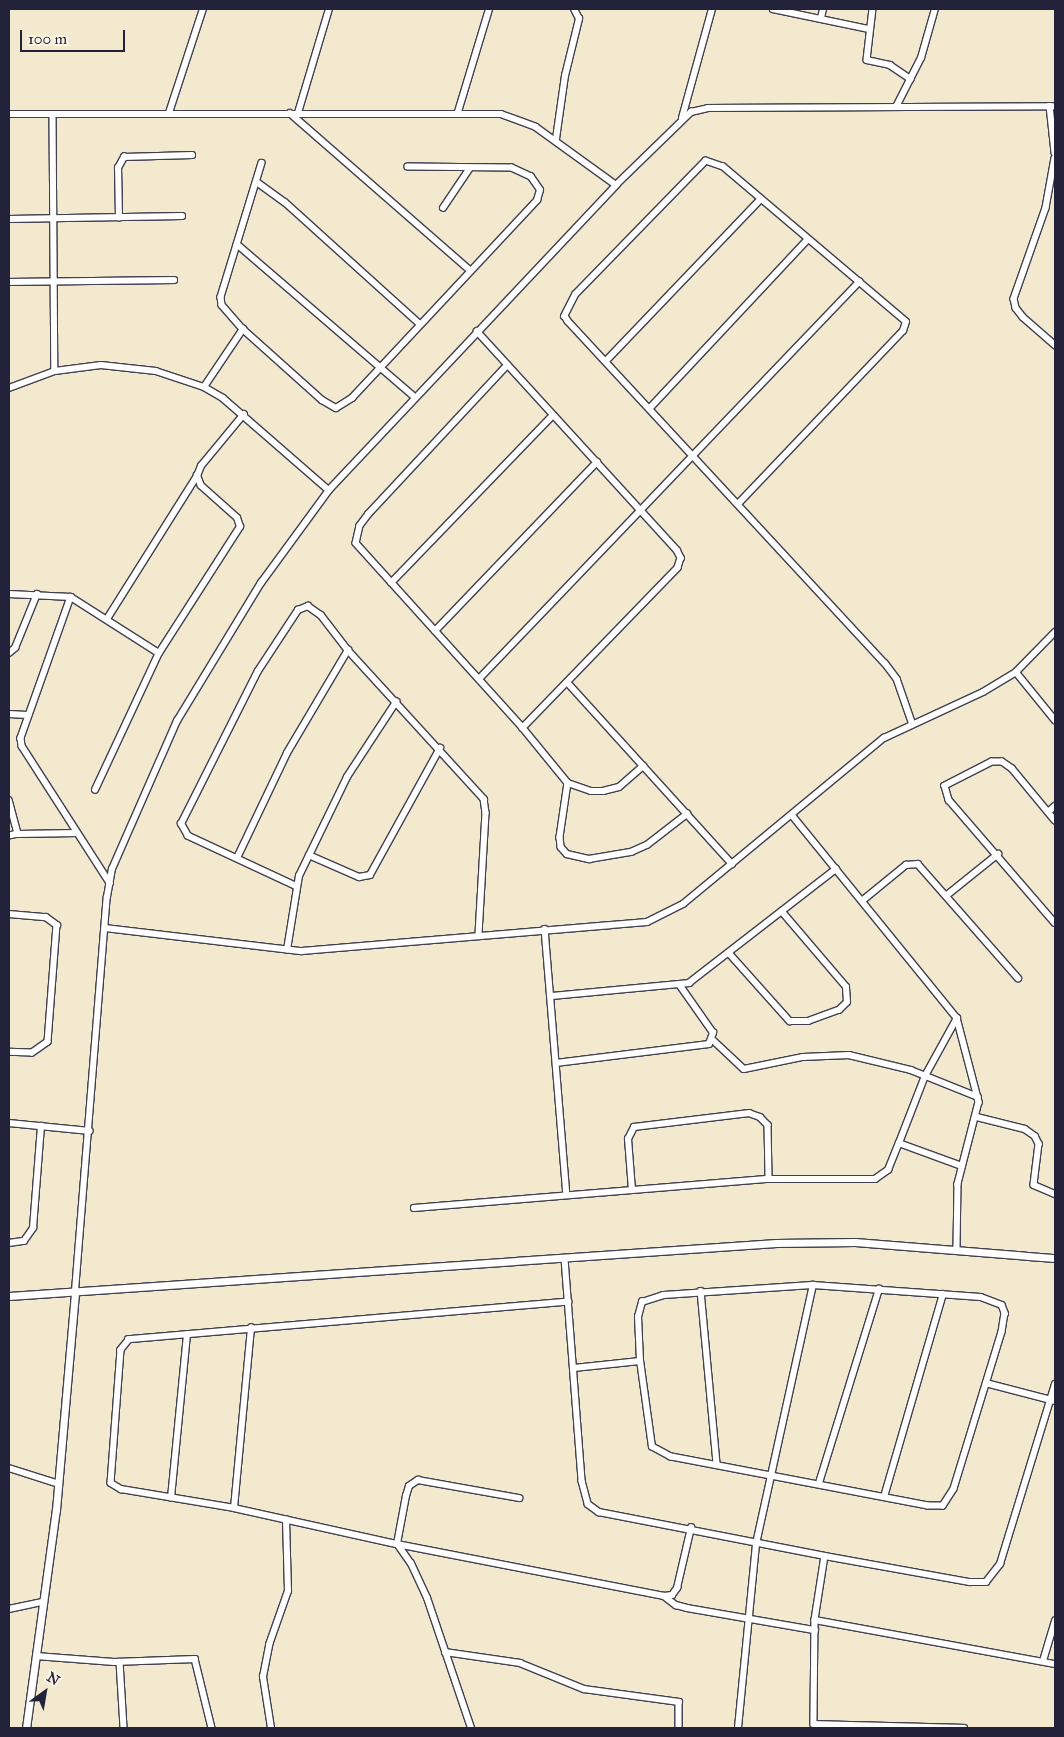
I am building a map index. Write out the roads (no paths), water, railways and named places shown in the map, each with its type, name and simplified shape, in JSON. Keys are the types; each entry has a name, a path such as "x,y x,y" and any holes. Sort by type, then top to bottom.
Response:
{"street":[{"path":"169,113 203,9"},
{"path":"298,113 330,9"},
{"path":"458,112 489,9"},
{"path":"556,139 564,76 579,19 574,9"},
{"path":"682,118 712,9"},
{"path":"772,9 868,29"},
{"path":"821,18 823,9"},
{"path":"873,9 868,29 871,34 867,60 890,65 912,79"},
{"path":"896,107 922,58 935,9"},
{"path":"26,1728 59,1484 110,883 136,810 177,721 261,583 329,490 477,331 682,118 699,109 708,108 1053,106 1055,153"},
{"path":"9,114 458,112 501,114 536,127 556,139 616,185"},
{"path":"290,113 470,270"},
{"path":"53,114 55,371"},
{"path":"119,218 118,168 124,157 192,155"},
{"path":"1055,158 1046,208 1014,299 1016,308 1023,318 1055,345"},
{"path":"738,504 905,328 905,320 807,240 723,167 706,161 576,294 565,316 693,456 885,663 897,679 912,722"},
{"path":"262,163 236,244 222,305 243,329 322,400 336,408 352,398 419,323 537,200 540,190 531,178 512,168 408,167"},
{"path":"443,208 470,168"},
{"path":"257,182 285,202 419,323"},
{"path":"606,361 760,200"},
{"path":"9,219 182,216"},
{"path":"650,408 807,240"},
{"path":"236,244 415,397"},
{"path":"9,282 174,280"},
{"path":"479,679 859,282"},
{"path":"204,386 243,329"},
{"path":"477,331 677,550 680,565 569,684 523,728"},
{"path":"9,388 55,371 101,365 128,366 156,371 204,386 244,414 329,490"},
{"path":"508,365 360,526 356,543 523,728 568,783 591,791 603,791 619,787 644,766"},
{"path":"106,619 197,476 201,466 244,414"},
{"path":"391,583 553,415"},
{"path":"435,631 597,462"},
{"path":"94,790 159,653 240,527 237,518 201,486 197,476"},
{"path":"9,594 71,597 159,653"},
{"path":"9,653 15,648 38,594"},
{"path":"71,597 22,729 22,746 110,883"},
{"path":"295,886 188,836 182,824 258,671 298,610 308,606 322,615 348,650 480,791 486,805 479,935"},
{"path":"105,928 287,950 647,922 672,912 884,738 912,722 983,692 1016,672 1055,632"},
{"path":"237,858 287,753 348,650"},
{"path":"1016,672 1055,720"},
{"path":"569,684 732,864"},
{"path":"287,950 295,886 347,777 396,702"},
{"path":"9,714 27,715"},
{"path":"309,855 359,877 370,875 440,748"},
{"path":"1055,821 1012,769 1000,761 946,784 944,792 949,800 998,854 1055,923"},
{"path":"568,783 561,846 579,859 623,855 639,849 687,814"},
{"path":"9,800 18,834"},
{"path":"1048,812 1055,806"},
{"path":"792,815 957,1018 978,1097 977,1117 962,1166 957,1200 956,1249"},
{"path":"9,836 18,834 77,833"},
{"path":"946,896 998,854"},
{"path":"862,901 910,863 926,870 946,896 1018,978"},
{"path":"552,996 680,986 698,979 836,869"},
{"path":"730,954 790,1021 808,1021 839,1010 847,1002 846,987 782,912"},
{"path":"9,914 46,918 57,925 48,1042 32,1054 9,1052"},
{"path":"545,929 567,1195"},
{"path":"680,986 713,1033 712,1040"},
{"path":"414,1208 769,1179 874,1179 888,1170 925,1076 957,1018"},
{"path":"712,1040 744,1069 803,1057 849,1055 892,1064 978,1097"},
{"path":"556,1063 700,1046 712,1040"},
{"path":"632,1190 628,1134 634,1127 749,1113 760,1116 768,1125 769,1179"},
{"path":"977,1117 1026,1129 1035,1136 1039,1144 1034,1185 1055,1194"},
{"path":"9,1123 90,1131"},
{"path":"9,1243 24,1241 32,1228 41,1126"},
{"path":"899,1143 962,1166"},
{"path":"9,1296 565,1259 785,1242 855,1242 1055,1258"},
{"path":"565,1259 582,1481 588,1504 599,1512 691,1528 756,1544 970,1582 986,1582 1000,1564 1053,1401 1055,1384"},
{"path":"738,1728 756,1544 769,1474 813,1285"},
{"path":"813,1285 879,1289 990,1298 1002,1305 1004,1313 1002,1332 946,1503 928,1506 820,1483 671,1457 652,1447 640,1361 638,1317 642,1302 659,1295 701,1291 813,1285"},
{"path":"820,1483 879,1289"},
{"path":"701,1291 718,1464"},
{"path":"884,1497 943,1294"},
{"path":"569,1302 187,1335 136,1337 129,1340 121,1350 111,1483 121,1489 234,1508 397,1544 664,1596 672,1594 677,1588 691,1528"},
{"path":"234,1508 251,1328"},
{"path":"170,1498 187,1335"},
{"path":"574,1368 640,1361"},
{"path":"986,1383 1053,1401"},
{"path":"9,1468 59,1484"},
{"path":"471,1728 418,1577 397,1544 406,1496 415,1481 519,1498"},
{"path":"271,1728 262,1677 269,1645 288,1591 286,1520"},
{"path":"825,1556 815,1620 814,1726 964,1728"},
{"path":"664,1596 676,1605 815,1630"},
{"path":"9,1609 43,1602"},
{"path":"815,1620 1055,1664"},
{"path":"1043,1662 1055,1621"},
{"path":"445,1652 520,1663 584,1689 679,1702 679,1728"},
{"path":"36,1656 120,1662 195,1660 212,1728"},
{"path":"120,1662 124,1728"}]}
